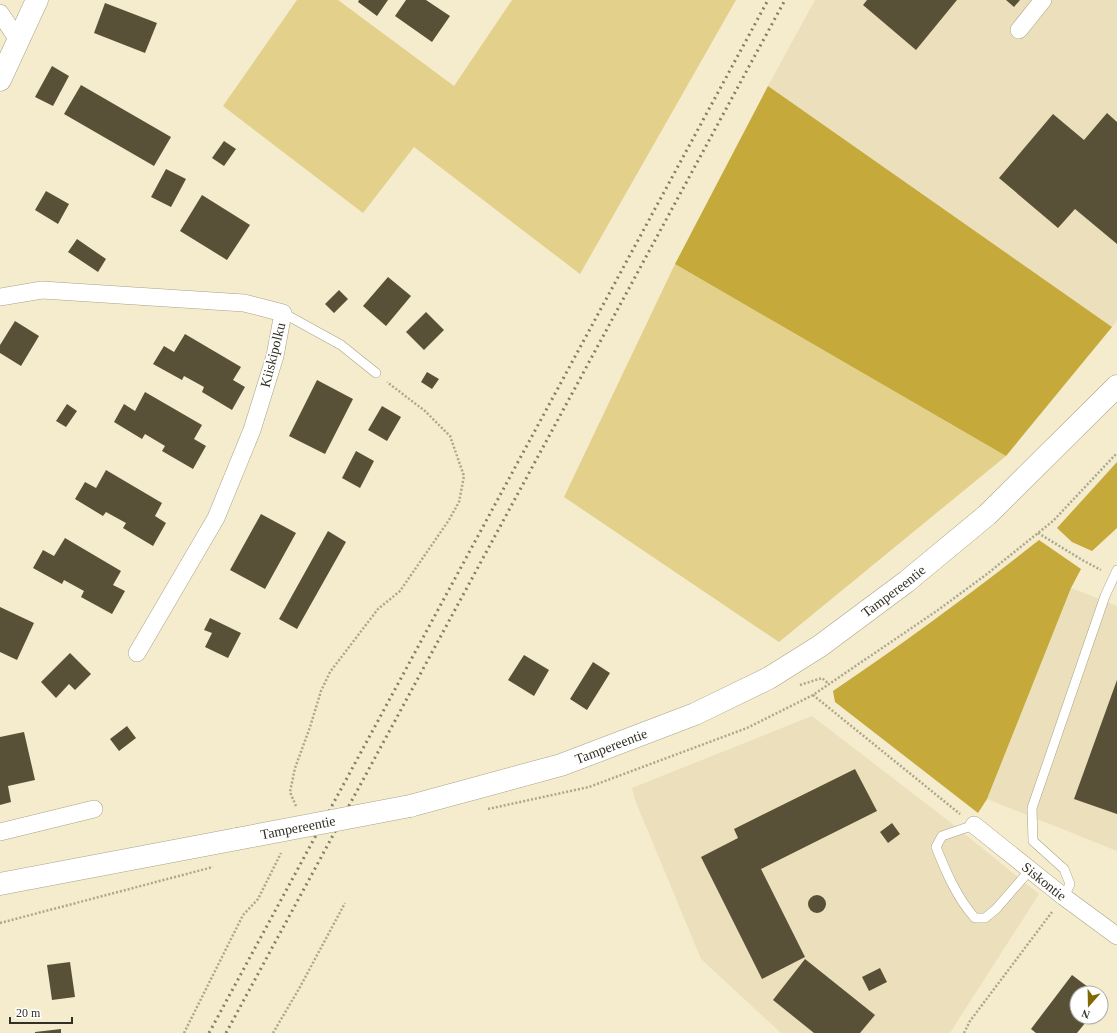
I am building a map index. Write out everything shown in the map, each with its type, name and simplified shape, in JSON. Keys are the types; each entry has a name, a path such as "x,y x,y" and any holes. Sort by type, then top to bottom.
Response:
{"main road":[{"path":"0,80 37,0"},
{"name":"Tampereentie","path":"0,884 410,806 560,765 695,714 769,678 820,646 894,591 987,516 1117,386"}],"street":[{"path":"1019,30 1043,0"},
{"path":"0,13 18,40"},
{"name":"Kiiskipolku","path":"0,297 42,290 244,303 283,313 275,356 252,430 216,518 137,653"},
{"path":"0,832 94,809"},
{"name":"Siskontie","path":"974,825 1064,897 1117,936"}],"lane":[{"path":"283,313 341,345 376,373"},
{"path":"1064,897 1070,884 1064,869 1033,841 1032,808 1105,596 1115,573"},
{"path":"974,825 942,836 936,847 948,876 967,909 975,918 985,918 996,909 1030,870"}],"path":[{"path":"296,808 290,792 295,768 310,727 321,690 330,672 378,609 400,591 422,561 459,502 464,476 450,436 425,411 376,373"},
{"path":"1038,533 1084,561 1115,573"},
{"path":"813,695 974,825"},
{"path":"0,923 220,865"},
{"path":"184,1033 243,915 258,899 274,866"},
{"path":"964,1033 970,1021 1064,897"},
{"path":"273,1033 300,987 345,903"}],"shaded area":[{"path":"297,0 338,0 454,86 512,0 736,0 580,274 414,147 363,213 223,106"},
{"path":"815,0 1117,0 1117,320 1112,327 768,86"},
{"path":"768,86 1112,327 1006,456 675,264"},
{"path":"675,264 1006,456 779,642 564,497"},
{"path":"1117,462 1117,528 1092,551 1072,542 1057,528"},
{"path":"1039,540 1081,569 1071,588 987,799 978,813 835,702 833,691 938,617"},
{"path":"1071,588 1117,606 1117,851 987,799"},
{"path":"812,716 941,815 1039,894 950,1033 781,1033 701,959 635,800 632,788"}],"building":[{"path":"359,0 388,0 377,16 358,2"},
{"path":"406,0 426,0 450,16 432,42 395,16"},
{"path":"867,0 957,0 916,50 863,5"},
{"path":"1006,0 1020,0 1014,7"},
{"path":"105,3 157,23 145,53 94,33"},
{"path":"52,66 69,76 53,106 35,97"},
{"path":"81,85 171,137 154,166 64,114"},
{"path":"1107,113 1117,122 1117,244 1075,209 1058,228 999,178 1053,114 1084,140"},
{"path":"224,141 236,149 224,166 212,158"},
{"path":"166,169 186,179 171,207 151,197"},
{"path":"46,191 69,204 58,224 35,210"},
{"path":"202,195 250,225 227,260 180,231"},
{"path":"77,239 106,259 98,272 68,252"},
{"path":"388,277 411,296 386,326 363,306"},
{"path":"339,290 348,299 334,313 325,304"},
{"path":"426,312 444,330 424,350 406,332"},
{"path":"15,321 39,336 21,366 0,353 0,345"},
{"path":"185,334 241,367 233,380 245,387 232,410 202,392 204,387 184,376 182,380 153,364 164,346 174,352"},
{"path":"427,372 439,379 432,389 421,382"},
{"path":"317,380 353,399 325,454 289,436"},
{"path":"145,392 202,425 194,439 206,446 193,469 162,451 165,446 145,434 142,439 114,422 124,404 135,411"},
{"path":"67,404 77,411 66,427 56,421"},
{"path":"382,406 401,417 387,441 368,430"},
{"path":"356,451 374,461 360,488 342,478"},
{"path":"106,470 162,503 155,516 166,523 153,546 123,528 126,523 106,512 103,516 75,499 85,482 96,488"},
{"path":"261,514 296,533 265,589 230,570"},
{"path":"328,531 346,542 297,629 279,619"},
{"path":"65,538 121,571 113,585 125,591 112,614 81,597 84,591 64,580 62,584 33,568 43,550 54,556"},
{"path":"0,607 34,623 17,660 0,652"},
{"path":"210,618 241,633 228,658 205,647 212,633 204,630"},
{"path":"70,653 91,674 75,690 69,684 56,698 41,682"},
{"path":"524,655 549,670 534,696 508,680"},
{"path":"593,662 610,673 587,710 570,699"},
{"path":"1117,680 1117,814 1074,799"},
{"path":"127,726 136,738 119,751 110,739"},
{"path":"24,732 35,780 8,786 11,802 0,805 0,737"},
{"path":"855,769 877,811 761,869 805,957 762,979 701,857 738,838 734,829"},
{"path":"892,823 900,834 888,843 880,832"},
{"path":"817,895 823,898 826,904 823,910 817,913 811,910 808,904 811,898"},
{"path":"805,959 875,1015 860,1033 814,1033 773,1000"},
{"path":"70,962 75,997 52,1000 47,965"},
{"path":"880,968 887,982 869,991 862,977"},
{"path":"1072,975 1085,985 1069,985 1069,1025 1084,1025 1077,1033 1036,1033 1031,1029"},
{"path":"61,1029 61,1033 35,1033 35,1032"}],"railway":[{"path":"209,1033 768,0"},
{"path":"226,1033 785,0"}]}
